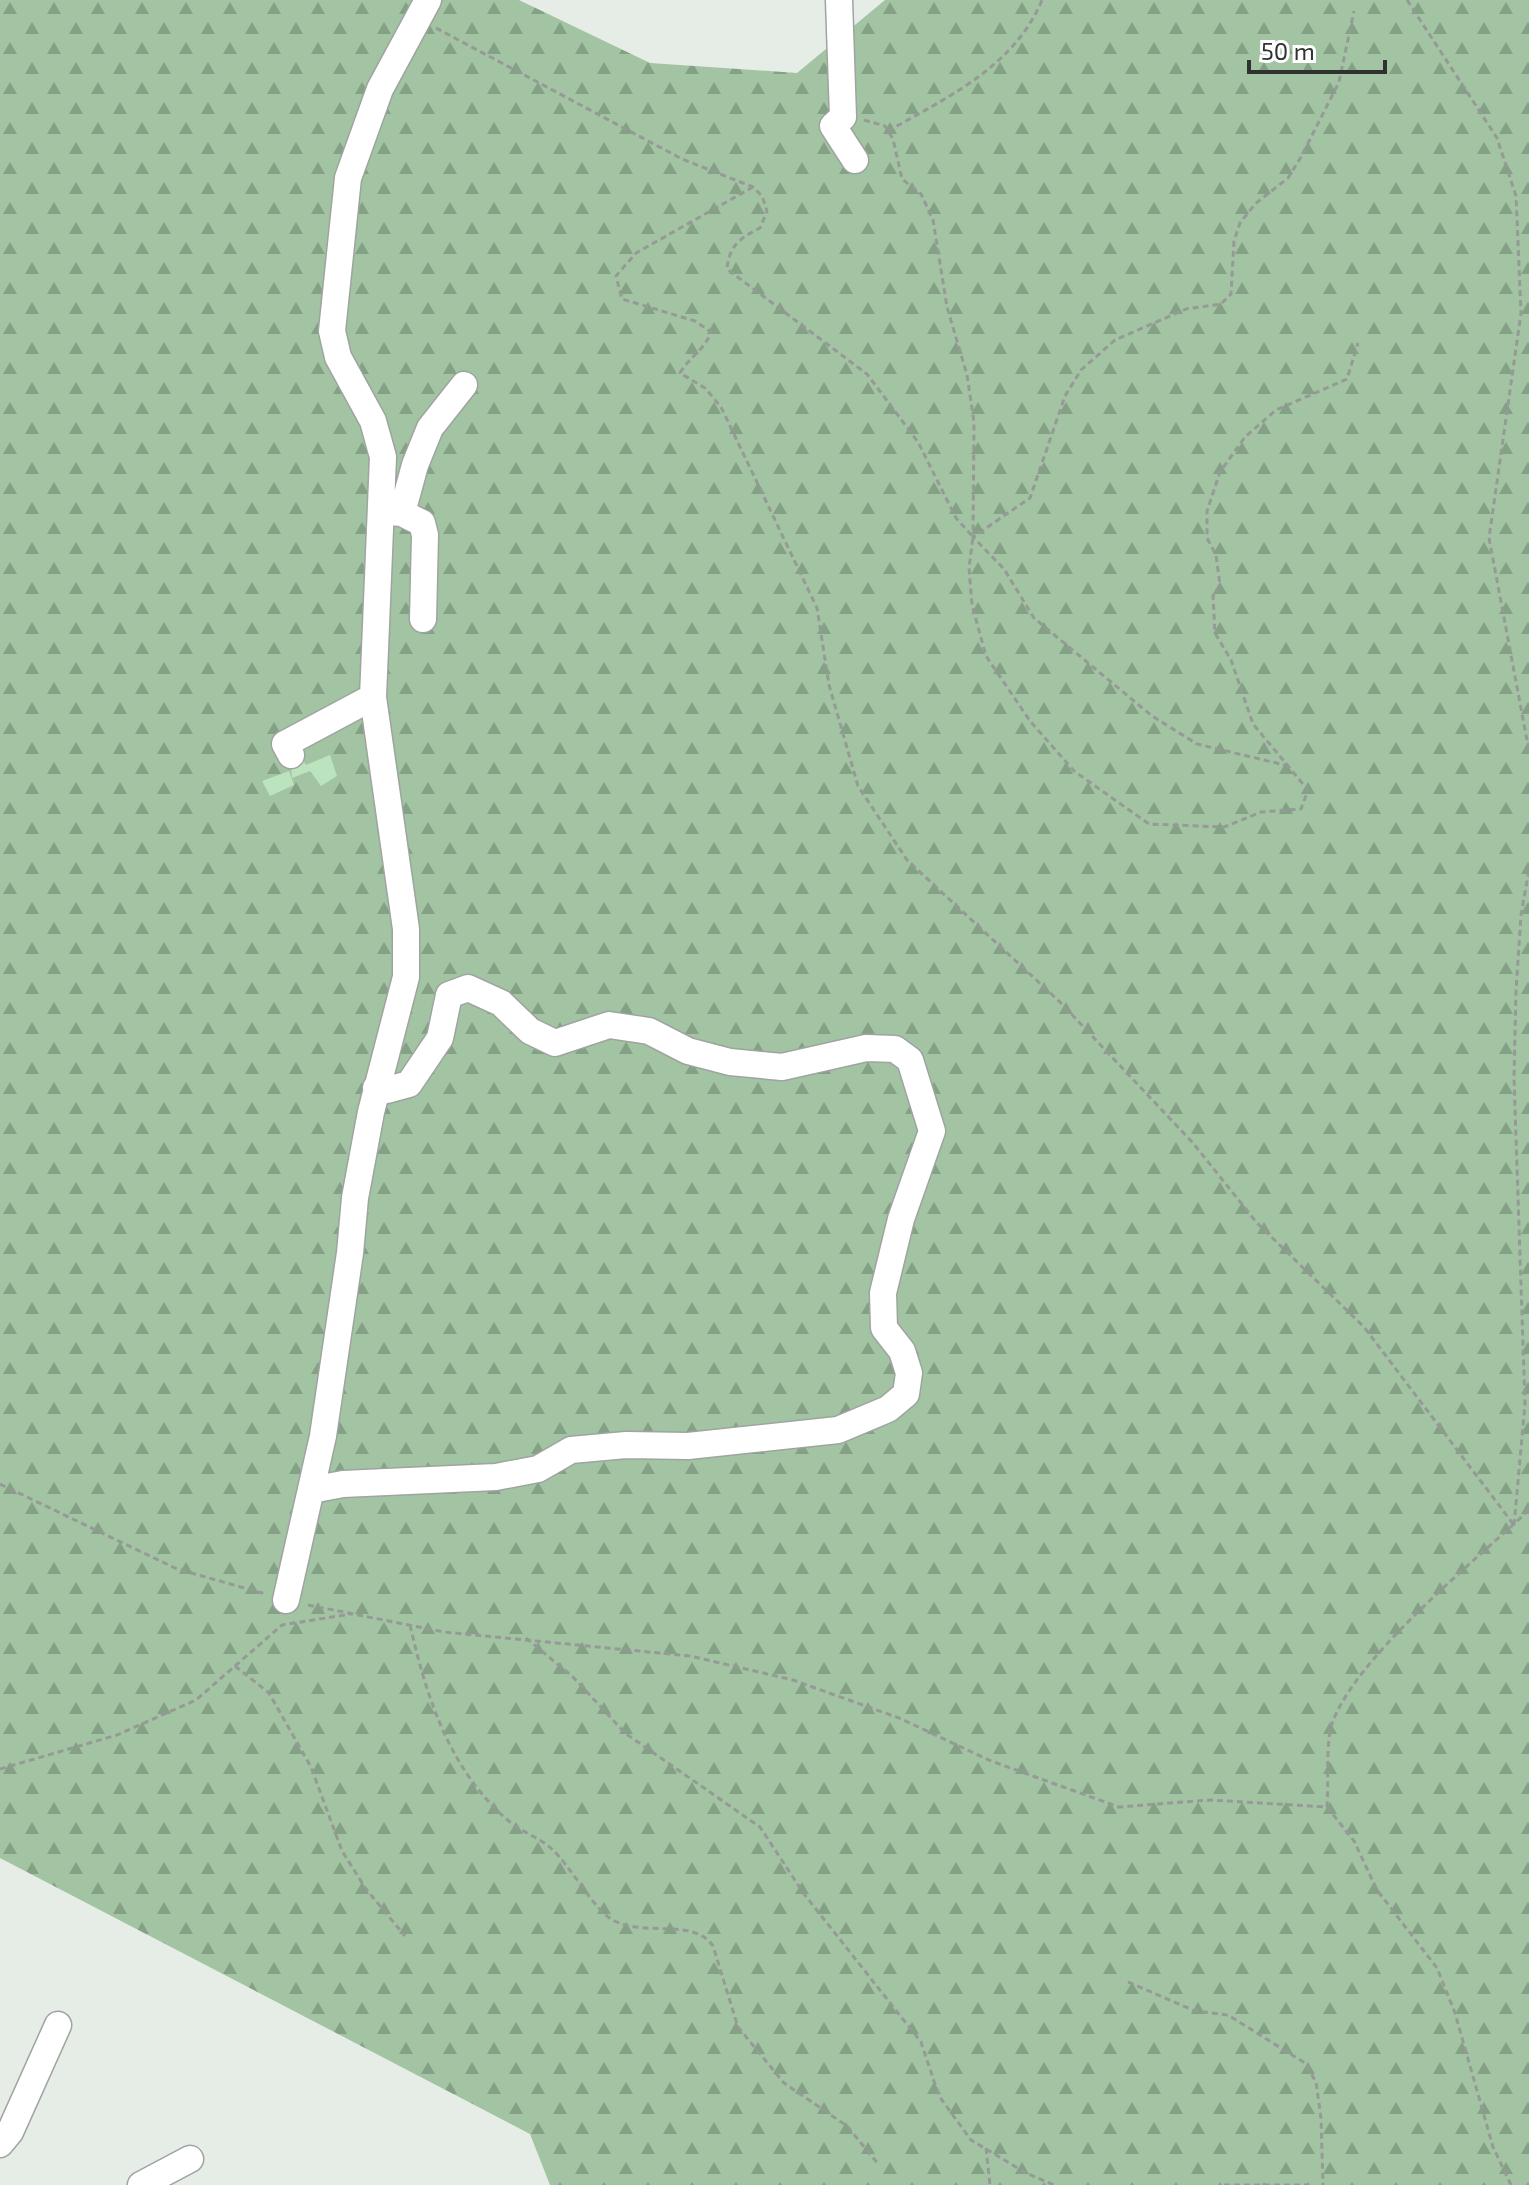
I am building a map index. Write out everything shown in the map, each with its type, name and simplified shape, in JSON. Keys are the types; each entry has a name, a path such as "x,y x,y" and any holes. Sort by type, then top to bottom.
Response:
{"street":[{"path":"839,0 843,117 833,126 855,160"},
{"path":"286,1600 323,1436 355,1198 376,1088 406,977 406,929 373,697 391,512 383,457 373,421 338,357 332,331 348,178 380,89 424,8"},
{"path":"391,512 430,428 464,385"},
{"path":"391,512 422,523 425,535 423,619"},
{"path":"291,755 285,744 373,697"},
{"path":"311,1490 343,1484 496,1477 538,1469 571,1450 688,1446 838,1430 888,1409 906,1394 909,1373 902,1351 884,1328 883,1293 901,1219 932,1131 910,1060 895,1049 866,1048 782,1067 730,1062 688,1051 649,1031 609,1025 555,1043 530,1031 501,1003 468,988 449,995 440,1038 409,1084 387,1090 376,1088"},
{"path":"0,2144 10,2132 58,2025"},
{"path":"141,2185 190,2159"}],"path":[{"path":"888,131 987,74 1034,19 1042,0"},
{"path":"1407,0 1497,138 1516,196 1521,313 1489,538 1529,751"},
{"path":"424,8 459,42 682,159 753,187 762,196 767,211 760,228 742,237 728,254 727,269 867,374 918,442 956,518 1004,569 1034,618 1152,716 1197,744 1289,766"},
{"path":"973,537 1030,498 1065,396 1081,370 1115,340 1186,309 1221,304 1231,294 1234,241 1240,223 1255,204 1288,178 1301,157 1339,82 1354,11"},
{"path":"843,117 864,120 888,131 893,139 902,179 921,194 933,220 947,307 967,375 974,422 973,537 969,568 972,605 986,656 1030,721 1074,771 1116,804 1149,824 1224,827 1261,812 1301,809 1308,790 1253,724 1231,660 1215,633 1213,596 1220,585 1216,555 1207,538 1207,511 1220,472 1245,437 1276,410 1347,379 1358,343"},
{"path":"753,187 636,253 616,276 622,299 695,321 711,332 705,348 687,361 680,373 705,388 721,407 817,608 829,685 858,786 907,860 1060,1002 1193,1143 1257,1223 1364,1327 1514,1525"},
{"path":"1514,1525 1525,1404 1514,1078 1515,1005 1521,915 1529,870"},
{"path":"0,1484 177,1569 286,1600 444,1632 690,1656 793,1680 899,1718 991,1761 1119,1807 1210,1800 1327,1807"},
{"path":"1511,2185 1493,2147 1455,2013 1437,1968 1377,1890 1354,1841 1327,1807 1332,1723 1355,1680 1529,1510"},
{"path":"0,1769 117,1735 196,1700 282,1625 355,1614"},
{"path":"410,1625 430,1702 444,1738 471,1779 511,1823 551,1848 610,1919 642,1930 693,1931 706,1935 713,1946 738,2027 784,2083 847,2126 879,2165"},
{"path":"526,1638 573,1677 625,1733 760,1827 804,1894 921,2042 939,2096 971,2140 1054,2185"},
{"path":"235,1666 269,1693 311,1767 342,1851 366,1889 405,1936"},
{"path":"1128,1982 1195,2011 1228,2015 1305,2063 1316,2082 1323,2185"},
{"path":"986,2148 990,2185"},
{"path":"1224,2185 1308,2185"}],"green space":[{"path":"0,0 519,0 650,63 797,73 885,0 1529,0 1529,2185 550,2185 530,2134 0,1858"}],"building":[{"path":"330,755 337,776 321,786 310,771 292,778 291,765 301,757 306,765"},
{"path":"289,771 294,785 270,796 262,781"}]}
